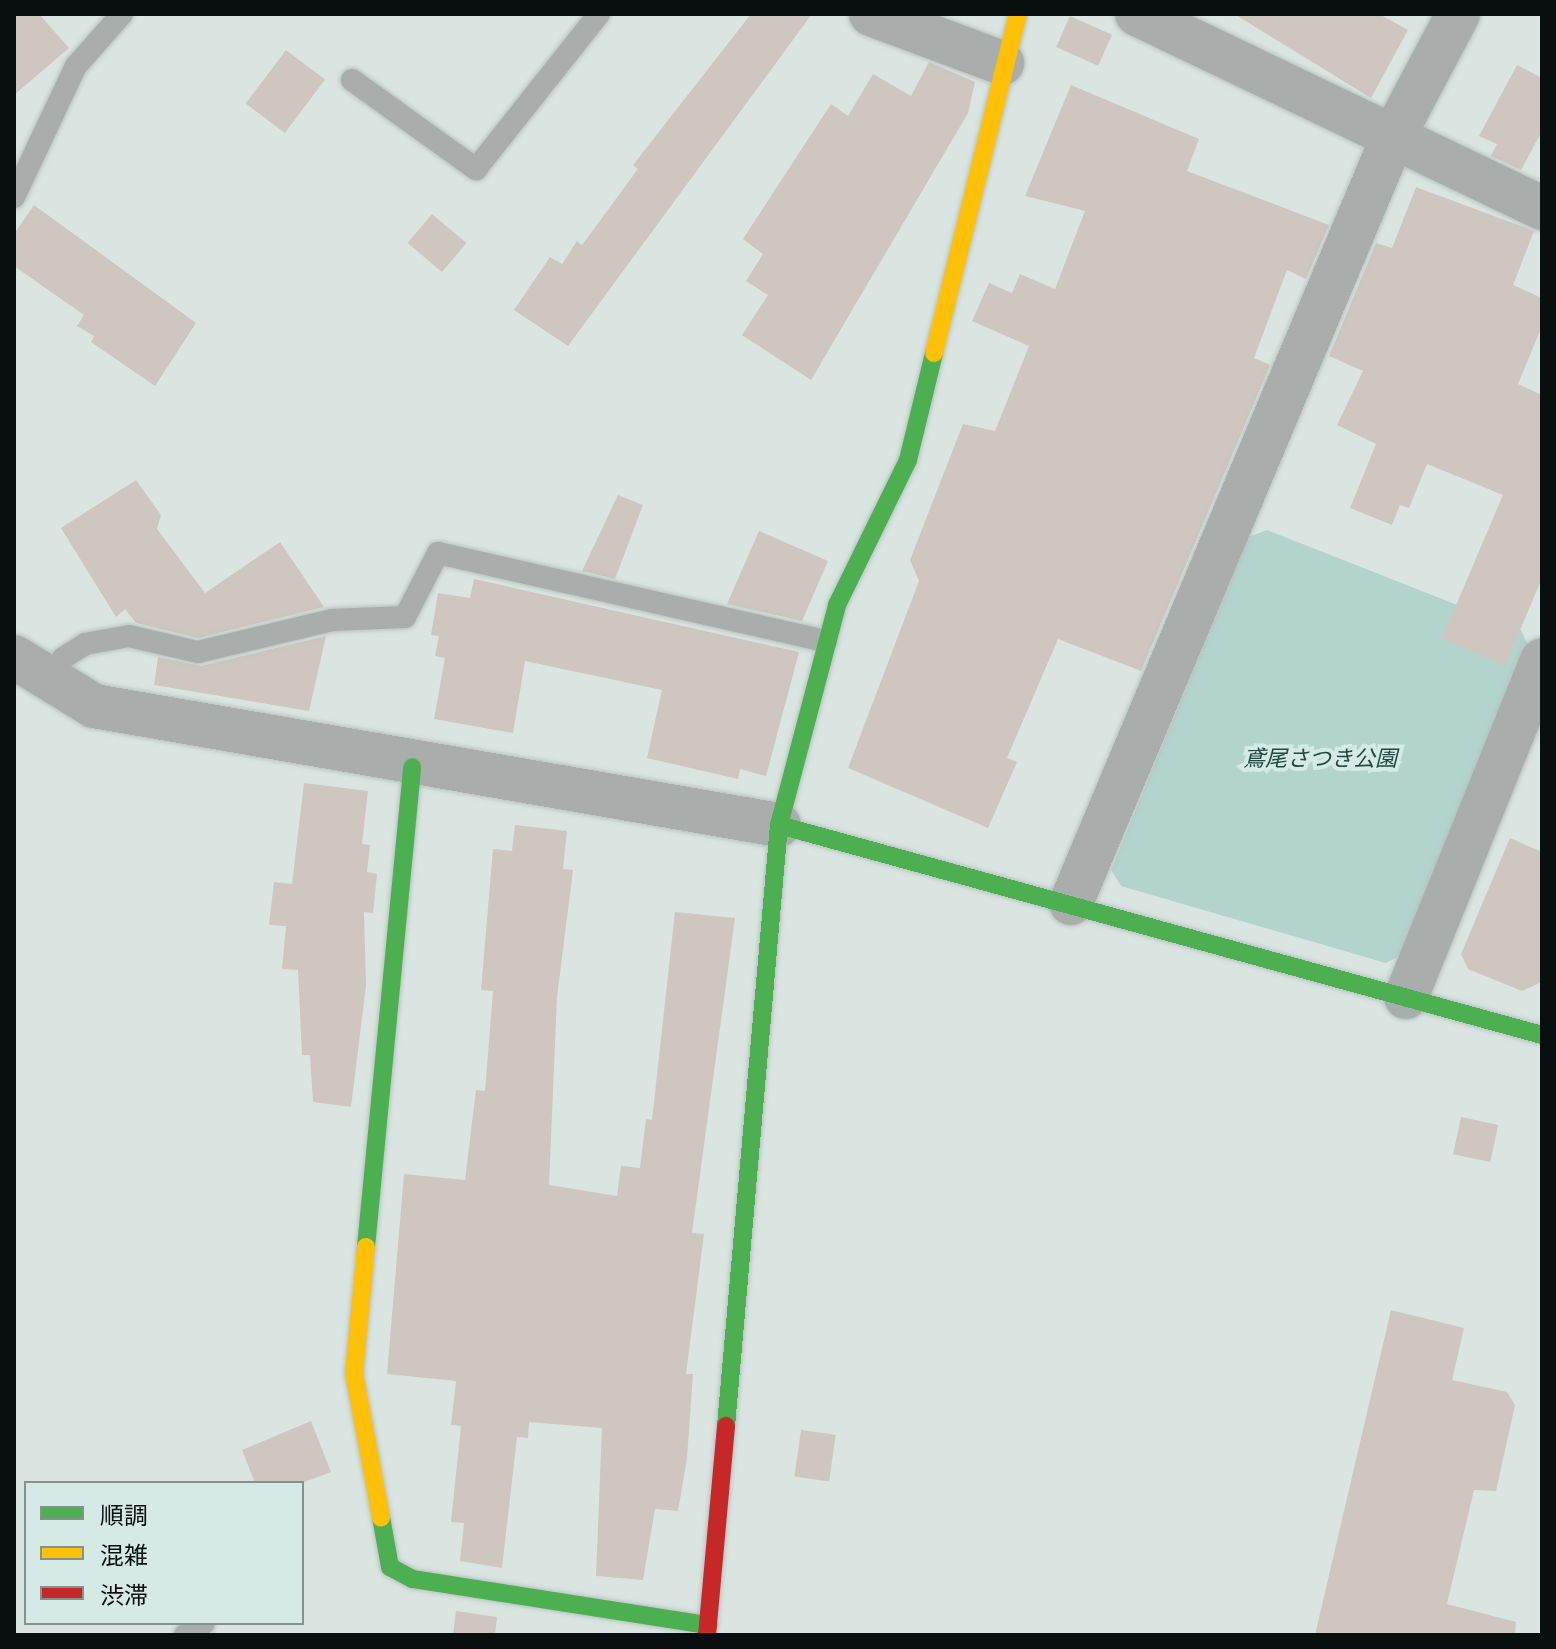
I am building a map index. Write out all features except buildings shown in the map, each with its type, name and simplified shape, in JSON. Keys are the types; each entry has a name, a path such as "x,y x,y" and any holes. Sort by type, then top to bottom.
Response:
{"street":[{"path":"871,14 1002,63"},
{"path":"412,767 354,1373 390,1567 413,1579 708,1630 779,825 826,641 908,460 1002,88 1002,63 1018,14"},
{"path":"1137,14 1542,208"},
{"path":"1071,903 1393,137 1458,14"},
{"path":"1406,997 1542,660"},
{"path":"38,664 94,706 412,767 779,825 1542,1035"}],"lane":[{"path":"14,197 76,66 122,14"},
{"path":"352,80 476,169 599,14"},
{"path":"38,664 85,644 129,636 198,652 332,620 405,617 438,553 826,641"}],"green space":[{"name":"鳶尾さつき公園","path":"1267,530 1521,630 1529,647 1403,954 1386,963 1121,886 1111,870 1248,537"}],"traffic: fast":[{"path":"726,1426 779,825 837,605 908,460 934,353"},
{"path":"366,1247 412,767"},
{"path":"779,825 1542,1035"},
{"path":"381,1517 390,1567 413,1579 708,1625"}],"traffic: slow":[{"path":"934,353 1018,14"},
{"path":"366,1247 354,1373 381,1517"}],"traffic: jam":[{"path":"707,1635 726,1426"}]}
